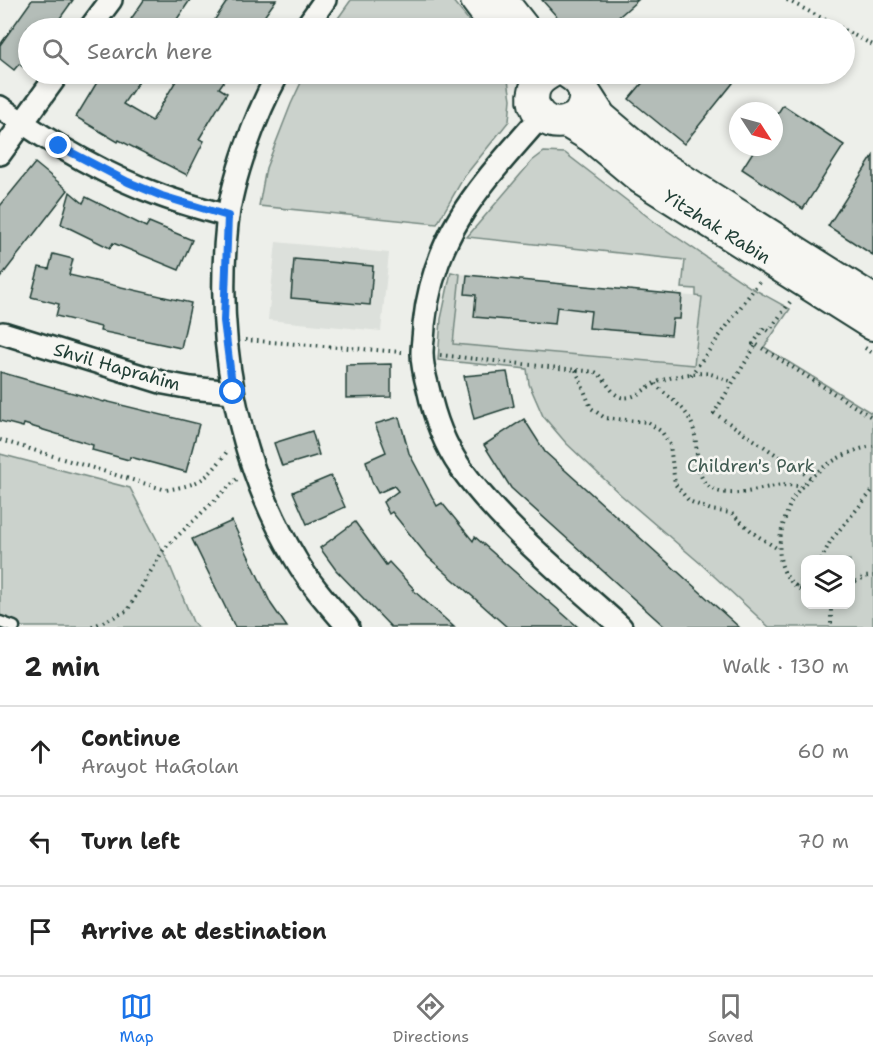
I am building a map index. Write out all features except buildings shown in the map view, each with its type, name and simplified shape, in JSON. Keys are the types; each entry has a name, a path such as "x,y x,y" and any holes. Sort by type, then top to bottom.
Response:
{"main road":[{"path":"476,0 490,18"},
{"path":"502,0 516,18"},
{"path":"543,95 574,118 583,107 585,98 578,84"},
{"name":"Yitzhak Rabin","path":"578,84 601,117 653,161 873,300"},
{"name":"Yitzhak Rabin","path":"543,95 640,178 873,325"}],"street":[{"path":"98,18 111,0"},
{"path":"312,18 325,0"},
{"path":"0,154 51,84"},
{"path":"273,84 259,112 235,184 228,216 224,321 233,392 252,464 274,520 296,560 322,597 348,627"},
{"path":"543,95 459,217 444,245 433,274 426,303 422,353 432,406 445,440 459,466 512,526 621,627"},
{"path":"0,107 22,123 98,168 162,196 228,216"},
{"name":"Shvil Haprahim","path":"3,333 164,383 233,392"}],"lane":[{"path":"0,622 15,627"}],"path":[{"path":"787,0 822,18"},
{"path":"855,35 873,45"},
{"path":"691,375 759,282"},
{"path":"790,302 769,331 764,328 753,344 873,418"},
{"path":"226,338 422,353 575,369 601,375 613,392 623,397 631,397 654,383 672,377 710,374 733,382"},
{"path":"756,345 714,413 811,478"},
{"path":"575,369 591,408 604,418 648,422 662,432 670,445 675,484 689,501 711,510 731,513 756,536 778,549"},
{"path":"654,383 668,398 681,406 692,422 697,463 701,477 708,485 728,493 788,484 802,487"},
{"path":"0,440 166,490 192,486 212,473 242,431"},
{"path":"801,589 788,580 778,549 782,527 792,499 811,478 834,461 857,449 873,446"},
{"path":"92,627 127,611 164,549 252,464"},
{"path":"824,555 831,540 873,490"},
{"path":"855,582 873,576"},
{"path":"796,586 801,582"},
{"path":"831,609 831,627"}],"shaded area":[{"path":"276,242 389,253 381,331 268,320"},
{"path":"460,274 702,297 694,365 453,344"}],"green space":[{"path":"351,0 452,0 467,18 338,18"},
{"path":"300,84 509,84 511,99 509,121 464,177 437,224 259,206 266,168"},
{"name":"Children's Park","path":"544,152 565,153 656,223 750,287 790,309 764,347 873,414 873,627 769,627 566,443 543,416 529,384 527,369 438,360 441,319 451,272 460,274 453,344 694,365 702,297 696,296 696,289 682,288 685,260 467,237 532,161"},
{"path":"0,454 130,488 168,561 193,622 198,627 0,627"}],"route":[{"path":"59,146 128,182 162,196 228,216 224,321 233,392"}]}
